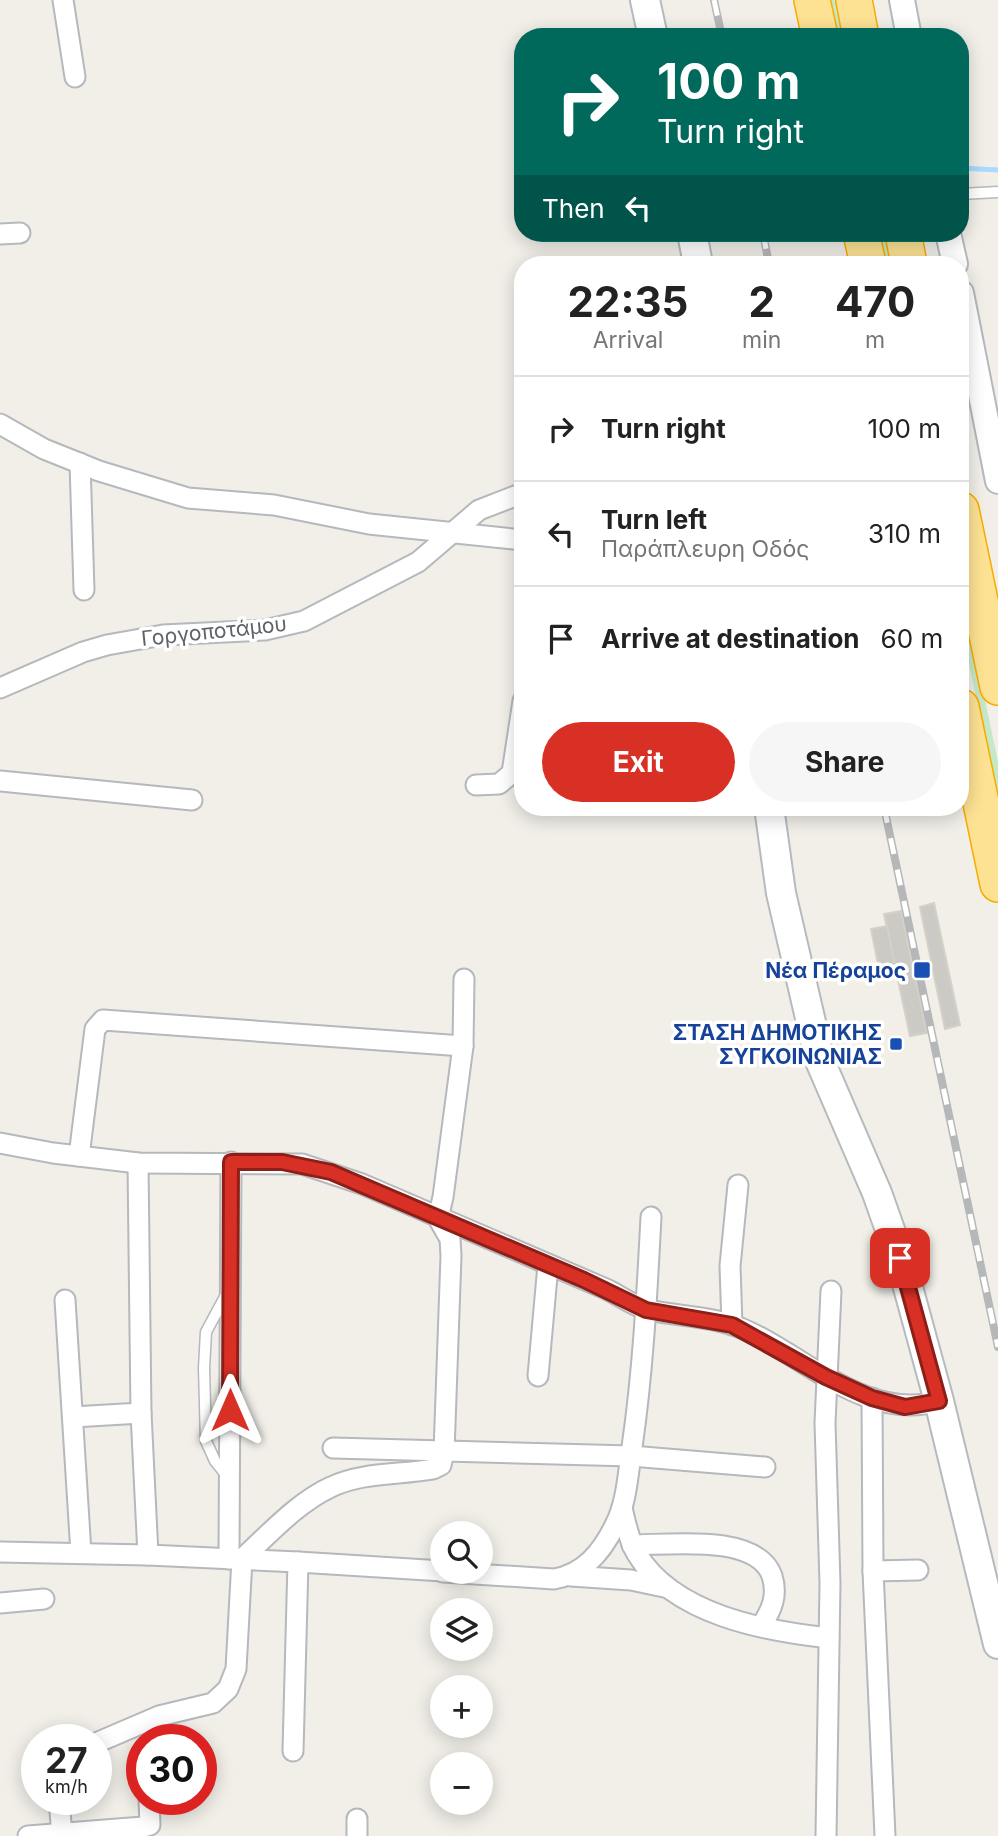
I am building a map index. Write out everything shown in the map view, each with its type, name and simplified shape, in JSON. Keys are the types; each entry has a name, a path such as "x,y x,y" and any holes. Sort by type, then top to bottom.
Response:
{"highway":[{"path":"813,0 818,28"},
{"path":"854,0 859,28"},
{"path":"969,548 998,687"},
{"path":"969,745 998,884"}],"main road":[{"path":"645,0 651,28"},
{"path":"770,816 781,894 820,1061 877,1193 900,1258 939,1401 998,1644"}],"street":[{"path":"63,0 75,77"},
{"path":"902,0 907,28"},
{"path":"0,234 20,233"},
{"path":"969,329 994,443 998,481"},
{"path":"0,424 44,449 157,491 188,498 274,505 369,524 514,539"},
{"path":"80,463 85,590"},
{"name":"Γοργοποτάμου","path":"0,688 83,652 107,645 163,635 265,630 304,621 418,562 479,510 514,496"},
{"path":"476,785 499,784 512,773 514,760"},
{"path":"0,781 192,800"},
{"path":"235,1559 331,1486 371,1476 433,1469 441,1465 444,1452 452,1256 450,1239 438,1218 463,1046 464,979"},
{"path":"79,1156 95,1029 103,1020 463,1046"},
{"path":"0,1143 138,1163 202,1166 231,1162 282,1162 331,1172 646,1310 732,1325 826,1377 872,1398 905,1407 939,1401"},
{"path":"162,1724 212,1703 228,1689 236,1669 231,1480 231,1162"},
{"path":"138,1163 141,1413 148,1555"},
{"path":"732,1325 730,1266 738,1185"},
{"path":"571,1576 592,1560 615,1526 622,1508 631,1456 646,1310 651,1217"},
{"path":"538,1376 548,1265"},
{"path":"826,1836 829,1638 826,1377 831,1291"},
{"path":"65,1300 81,1553"},
{"path":"872,1398 873,1572 886,1836"},
{"path":"73,1417 141,1413"},
{"path":"333,1448 631,1456 765,1467"},
{"path":"622,1508 632,1545 650,1572 675,1591 721,1615 761,1626 829,1638"},
{"path":"632,1545 709,1545 747,1552 760,1558 768,1566 774,1583 775,1600 761,1626"},
{"path":"0,1552 148,1555 430,1571"},
{"path":"293,1751 298,1562"},
{"path":"873,1572 918,1570"},
{"path":"493,1575 631,1580 675,1591"},
{"path":"0,1603 44,1599"},
{"path":"60,1815 61,1834"},
{"path":"28,1836 143,1827 150,1825 150,1815"}],"lane":[{"path":"969,194 998,192"}],"green space":[{"path":"829,0 838,0 843,28 835,28"},
{"path":"880,242 889,242 891,256 883,256"},
{"path":"969,623 998,762 998,803 969,664"}],"building":[{"path":"934,903 960,1025 945,1029 920,907"},
{"path":"901,911 927,1033 910,1036 884,914"},
{"path":"887,926 895,966 879,969 871,929"}],"waterway":[{"path":"969,168 998,170"}],"railway":[{"path":"714,0 720,28"},
{"path":"765,242 767,256"},
{"path":"886,816 998,1347"}],"place":[{"name":"Νέα Πέραμος","path":"922,970"},
{"name":"ΣΤΑΣΗ ΔΗΜΟΤΙΚΗΣ ΣΥΓΚΟΙΝΩΝΙΑΣ","path":"896,1044"}],"route":[{"path":"230,1410 231,1162 282,1162 331,1172 502,1247 563,1270 646,1310 732,1325 826,1377 872,1398 915,1407 939,1401 900,1258"}]}
